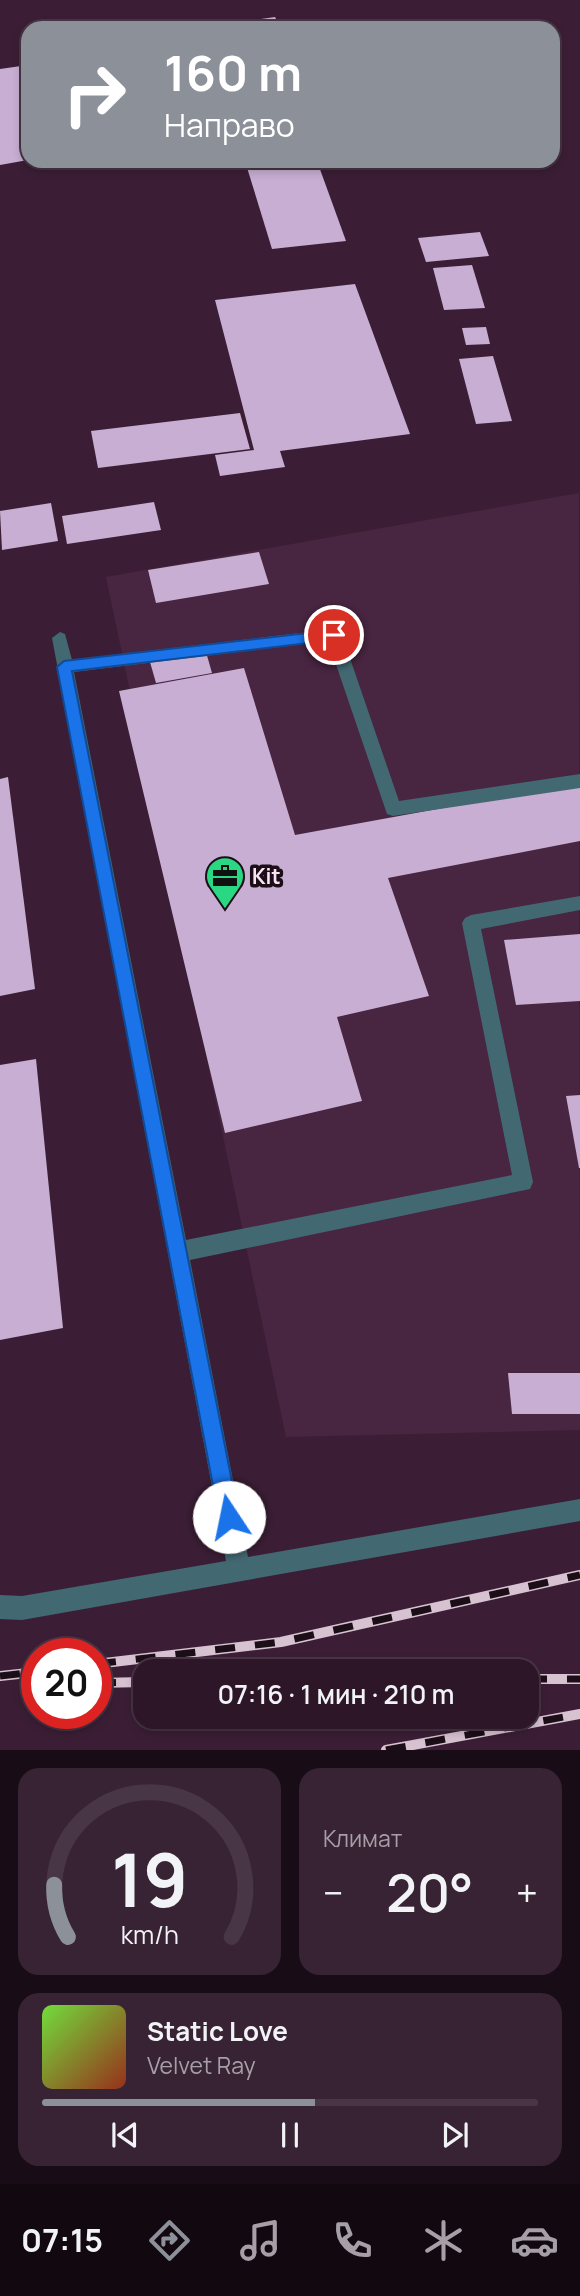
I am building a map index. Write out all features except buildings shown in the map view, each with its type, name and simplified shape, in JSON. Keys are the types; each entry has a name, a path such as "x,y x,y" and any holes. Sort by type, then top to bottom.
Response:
{"lane":[{"path":"64,667 334,635 393,809 580,781"},
{"path":"60,638 239,1570"},
{"path":"178,1252 523,1182 471,923 580,903"},
{"path":"0,1607 22,1608 580,1510"}],"shaded area":[{"path":"579,493 580,1430 286,1437 106,577"}],"railway":[{"path":"112,1662 281,1642 580,1575"},
{"path":"0,1676 21,1674"},
{"path":"539,1679 580,1679"},
{"path":"112,1683 133,1682"},
{"path":"386,1750 580,1714"}],"place":[{"name":"Kit","path":"225,910"}],"route":[{"path":"229,1517 64,667 334,635"}]}
